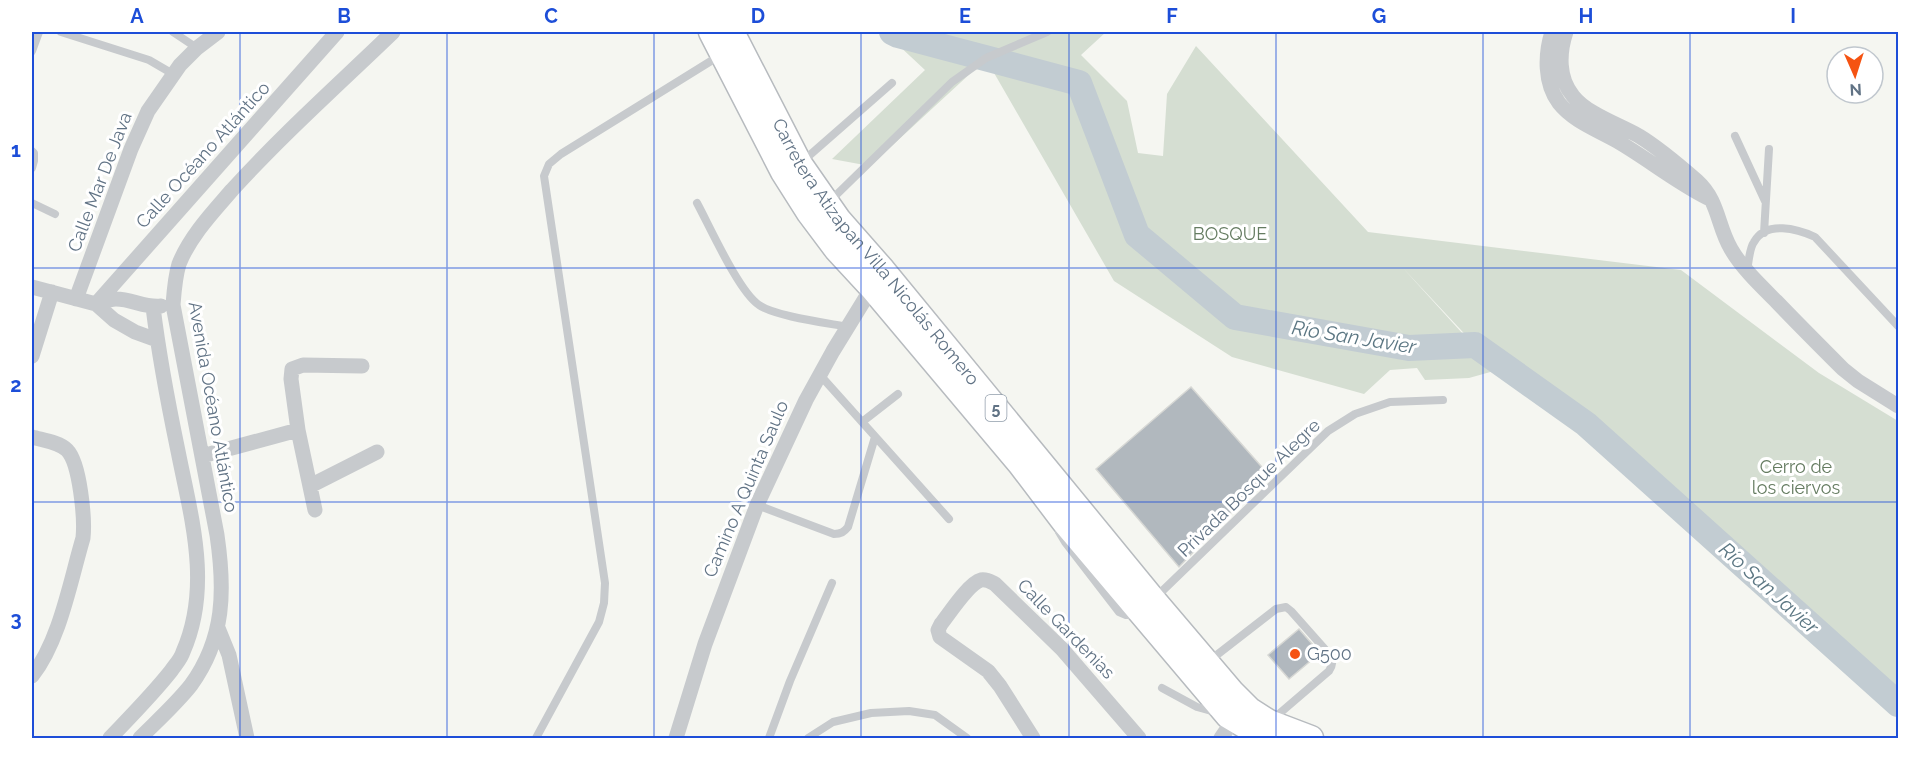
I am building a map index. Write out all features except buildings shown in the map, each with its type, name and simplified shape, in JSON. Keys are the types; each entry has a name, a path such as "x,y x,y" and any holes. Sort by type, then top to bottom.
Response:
{"main road":[{"name":"Carretera Atizapan Villa Nicolás Romero","path":"711,32 783,172 809,213 845,243 877,279 1147,606 1231,726 1311,738"},
{"name":"Carretera Atizapan Villa Nicolás Romero","path":"732,32 800,164 827,204 845,243"},
{"name":"Carretera Atizapan Villa Nicolás Romero","path":"877,279 1064,522 1206,663 1267,730"}],"street":[{"name":"Calle Mar De Java","path":"76,299 131,149 148,111 173,74 197,48 218,32"},
{"name":"Calle Océano Atlántico","path":"96,304 337,32"},
{"name":"Avenida Océano Atlántico","path":"140,738 190,686 208,657 218,628 221,564 173,305 179,264 210,214 298,122 393,32"},
{"path":"1552,32 1548,44 1547,65 1551,88 1559,103 1575,118 1634,151 1689,189 1713,201"},
{"path":"1566,32 1561,46 1561,65 1565,83 1574,97 1586,108 1642,138 1698,182 1713,201 1731,250 1747,270 1843,369 1899,406"},
{"name":"Camino A Quinta Saulo","path":"676,738 705,644 758,505 819,375 877,279"},
{"path":"32,287 96,304 114,320 135,332 157,340"},
{"path":"32,356 52,292"},
{"path":"96,304 114,299 128,300 153,307 173,305"},
{"path":"110,738 159,686 183,654 193,626 197,599 196,543 157,340 153,307"},
{"path":"315,510 298,430 291,379 292,369 303,365 362,366"},
{"path":"202,456 298,430"},
{"path":"32,437 67,449 74,461 85,524 83,538 49,651 32,676"},
{"path":"310,486 377,452"},
{"name":"Calle Gardenias","path":"1033,738 988,671 940,637 938,630 941,624 973,585 980,580 988,580 995,584 1062,649 1139,738"},
{"path":"218,628 228,655 247,738"},
{"path":"1221,738 1231,726"}],"lane":[{"path":"32,51 39,32"},
{"path":"60,32 149,60 173,74"},
{"path":"173,32 197,48"},
{"path":"827,204 952,82 986,58 1047,32"},
{"path":"536,738 599,622 604,603 604,583 544,176 549,164 561,154 723,54"},
{"path":"800,164 892,83"},
{"path":"1735,136 1766,203"},
{"path":"1764,232 1768,149"},
{"path":"32,151 34,161 32,168"},
{"path":"32,203 55,214"},
{"path":"697,203 744,291 759,306 848,327"},
{"path":"1747,270 1754,242 1764,232 1781,228 1799,230 1815,237 1899,326"},
{"path":"819,375 949,519"},
{"path":"862,422 898,394"},
{"name":"Privada Bosque Alegre","path":"1147,606 1328,431 1355,414 1390,402 1443,400"},
{"path":"758,505 834,534 840,534 848,526 875,436"},
{"path":"770,738 790,681 831,583"},
{"path":"1206,663 1276,609 1286,608 1291,611 1330,655 1333,660 1332,666 1267,730"},
{"path":"1162,688 1231,726"},
{"path":"808,738 833,722 871,713 909,711 935,716 967,738"}],"green space":[{"path":"931,32 1106,32 1081,55 1127,101 1138,153 1163,156 1167,94 1196,46 1368,232 1681,270 1819,373 1898,421 1898,704 1586,424 1475,345 1402,267 1473,345 1501,369 1469,378 1425,380 1417,368 1390,370 1364,394 1232,357 1114,281 986,59 870,166 832,159 925,70 895,42"}],"waterway":[{"name":"Río San Javier","path":"892,32 1079,83 1137,235 1235,317 1409,348 1475,345 1586,424 1898,704"}],"place":[{"name":"G500","path":"1295,654"}],"park label":[{"name":"BOSQUE","path":"1230,234"},
{"name":"Cerro de los ciervos","path":"1796,477"}]}
